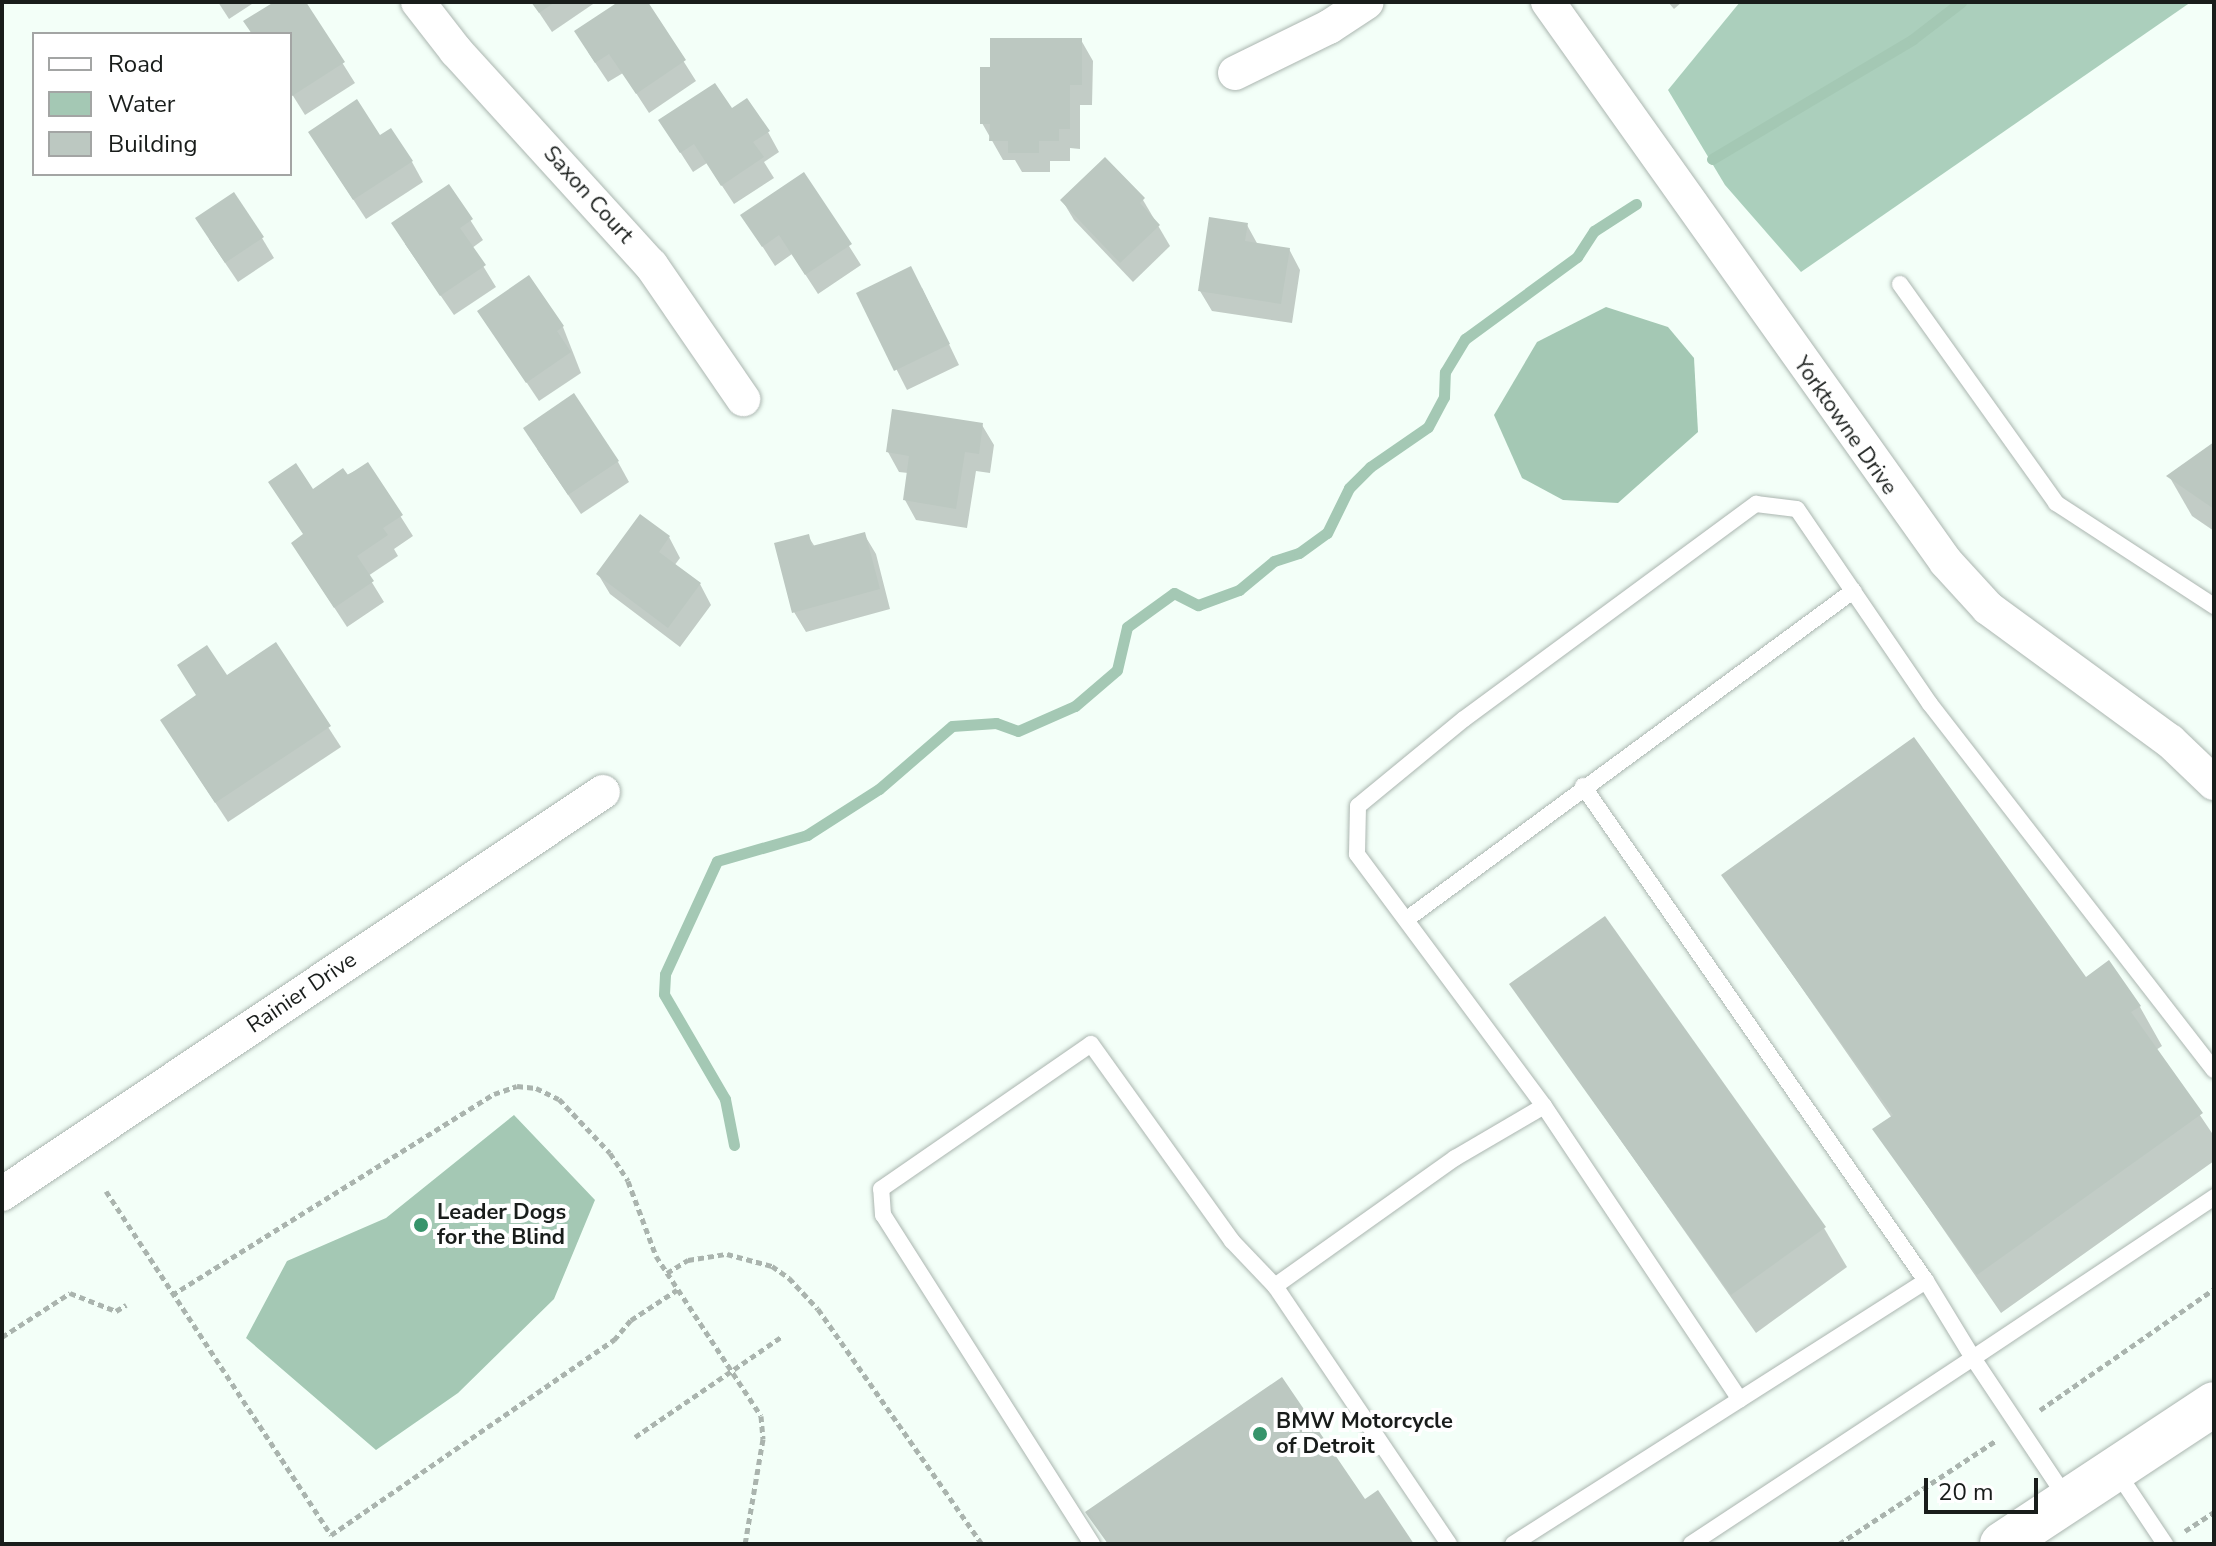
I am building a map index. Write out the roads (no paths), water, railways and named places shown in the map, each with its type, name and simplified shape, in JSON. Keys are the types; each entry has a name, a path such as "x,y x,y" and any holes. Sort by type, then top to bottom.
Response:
{"main road":[{"path":"2002,1544 2214,1404"}],"street":[{"name":"Saxon Court","path":"418,2 456,51 651,265 743,399"},
{"path":"1235,73 1329,27 1367,2"},
{"name":"Yorktowne Drive","path":"1548,2 1946,562 1988,608 2170,741 2214,783"},
{"name":"Rainier Drive","path":"2,1194 603,792"}],"lane":[{"path":"1900,284 2056,503 2214,606"},
{"path":"1740,1400 1544,1106 1357,854 1358,806 1464,719 1756,504 1797,509 1993,789 2214,1070"},
{"path":"1407,919 1583,786 1853,591"},
{"path":"1583,786 1926,1281 1973,1358 2068,1500"},
{"path":"1092,1544 883,1215 881,1189 1091,1044 1232,1241 1275,1286 1449,1544"},
{"path":"1275,1286 1455,1158 1544,1106"},
{"path":"1691,1544 2214,1197"},
{"path":"1513,1544 1926,1281"},
{"path":"2114,1468 2165,1544"}],"water":[{"path":"1606,307 1668,327 1694,358 1698,432 1618,503 1563,500 1522,478 1494,415 1537,342"},
{"path":"514,1115 595,1200 554,1299 458,1393 376,1450 246,1338 287,1261 386,1218"}],"waterway":[{"path":"1712,159 1913,39 1961,2"},
{"path":"734,1145 725,1099 664,994 665,974 717,861 807,835 879,789 952,726 996,723 1018,731 1075,706 1117,670 1127,627 1174,593 1198,605 1239,590 1274,561 1299,553 1327,533 1349,488 1370,467 1428,427 1444,397 1445,372 1465,339 1577,257 1594,231 1636,204"}],"place":[{"name":"Leader Dogs for the Blind","path":"421,1225"},
{"name":"BMW Motorcycle of Detroit","path":"1260,1434"}]}
